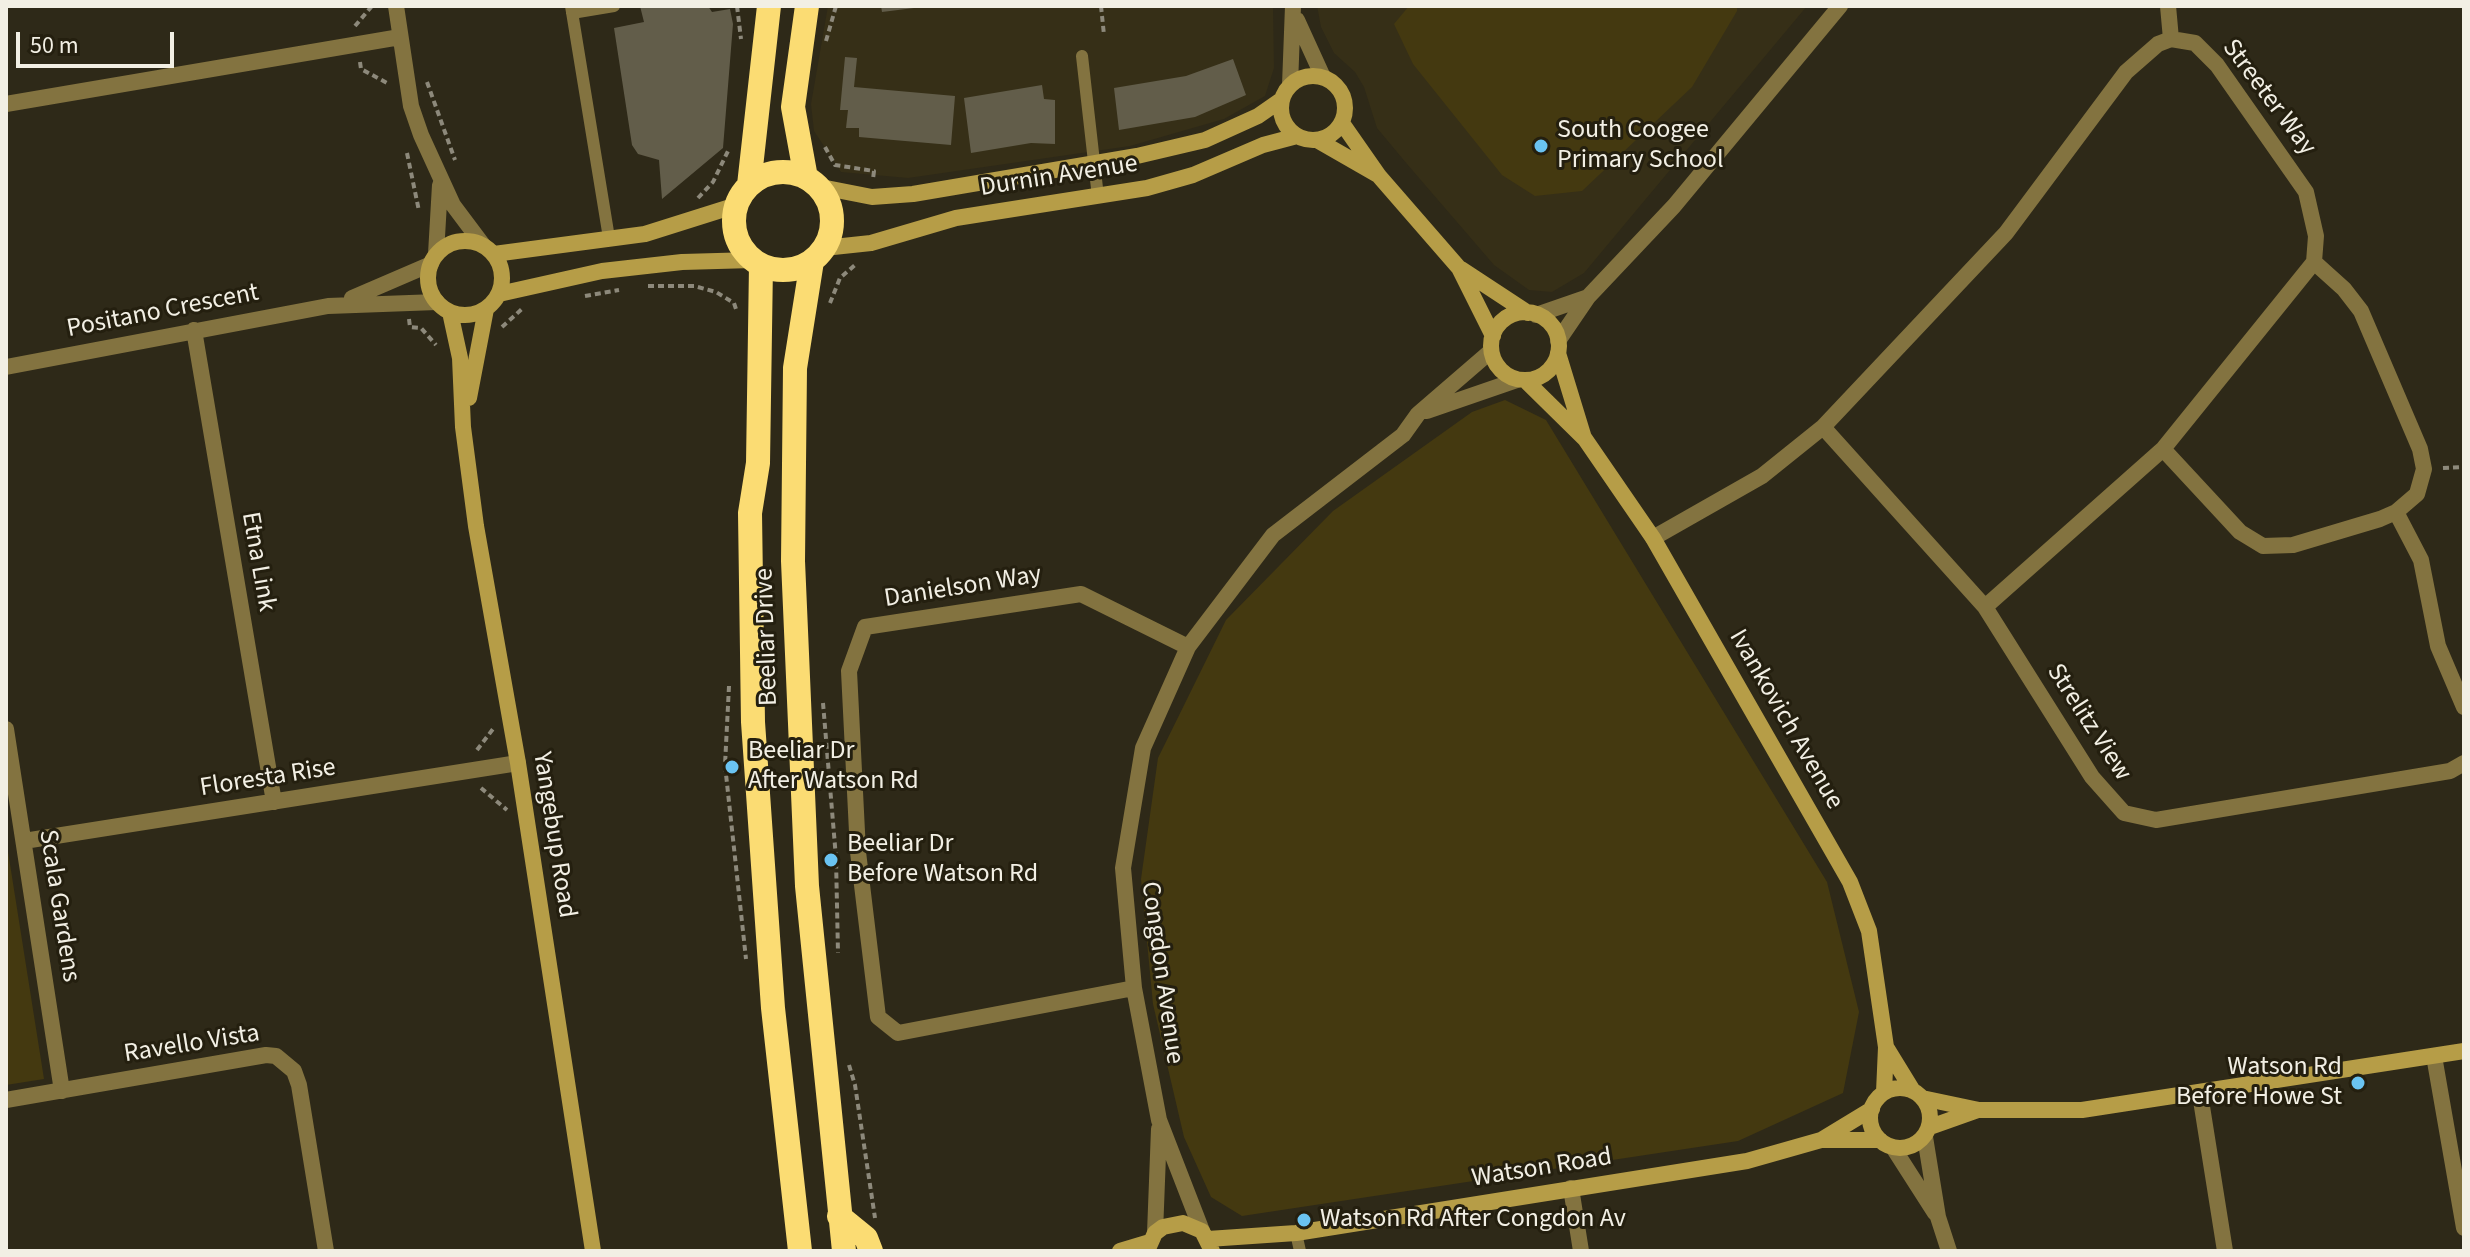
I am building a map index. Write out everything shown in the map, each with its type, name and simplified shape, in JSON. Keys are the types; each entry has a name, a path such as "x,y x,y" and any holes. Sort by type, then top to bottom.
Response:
{"highway":[{"path":"743,195 770,174 783,172 811,182 824,195 832,216 818,254 787,270 757,262 736,235 769,6"},
{"path":"807,6 793,107 811,182"},
{"name":"Beeliar Drive","path":"818,254 795,368 793,561 807,886 844,1251"},
{"name":"Beeliar Drive","path":"757,262 758,463 750,513 753,722 773,1008 800,1251"},
{"path":"839,1216 866,1238 871,1251"}],"street":[{"path":"396,6 411,106 440,180 463,220 502,273 499,294 486,309 467,315 443,307 429,287 440,180"},
{"path":"1459,268 1492,343 1499,369 1521,380 1546,373 1588,297 1674,206 1840,6"},
{"path":"1653,538 1762,476 1823,427 2006,233 2126,72 2145,52 2171,39 2168,6"},
{"path":"1298,8 1323,77 1343,95 1346,104 1342,123 1336,131 1317,140"},
{"path":"1298,8 1290,85 1281,100 1283,121 1297,136 1317,140 1379,176"},
{"path":"6,104 400,37"},
{"name":"Streeter Way","path":"2171,39 2183,38 2204,50 2295,173 2313,211 2316,236 2314,262"},
{"path":"1290,85 1305,76 1323,77"},
{"name":"Durnin Avenue","path":"811,182 872,197 913,194 1205,140 1258,116 1281,100"},
{"path":"1342,123 1379,176 1459,268 1554,329 1558,347"},
{"name":"Durnin Avenue","path":"818,254 871,243 956,218 1098,197 1193,175 1263,145 1297,136"},
{"path":"434,259 455,242 488,250 609,238 678,226 743,195"},
{"name":"Positano Crescent","path":"6,367 328,306 377,290 434,259"},
{"path":"499,294 602,271 682,262 757,262"},
{"path":"1985,607 2163,449 2314,262 2354,298 2361,311 2420,449 2424,469 2417,494 2396,512 2293,545 2263,546 2240,532 2163,449"},
{"path":"1492,343 1505,318 1532,314 1588,297"},
{"name":"Positano Crescent","path":"328,306 443,307"},
{"name":"Yangebup Road","path":"443,307 460,358 463,427 476,526 518,763 593,1251"},
{"name":"Yangebup Road","path":"463,427 486,309"},
{"name":"Etna Link","path":"194,330 274,802"},
{"name":"Congdon Avenue","path":"1207,1240 1159,1120 1134,988 1123,868 1143,748 1188,647 1273,535 1403,435 1418,414 1492,343"},
{"name":"Ivankovich Avenue","path":"1558,347 1585,439"},
{"name":"Congdon Avenue","path":"1418,414 1521,380"},
{"name":"Ivankovich Avenue","path":"1521,380 1585,439 1653,538 1850,882 1869,931 1886,1047 1884,1092"},
{"name":"Strelitz View","path":"1823,427 1985,607 2101,790 2124,813 2156,820 2450,771 2464,763"},
{"path":"2396,512 2421,560 2438,646 2464,707"},
{"name":"Danielson Way","path":"1134,988 898,1033 878,1017 858,852 849,671 865,627 1081,594 1188,647"},
{"name":"Scala Gardens","path":"6,729 62,1091"},
{"name":"Floresta Rise","path":"24,841 518,763"},
{"name":"Ivankovich Avenue","path":"1886,1047 1918,1094"},
{"path":"1938,1217 1887,1144 1870,1126 1872,1109 1884,1092 1896,1088 1979,1110 2082,1110 2464,1051"},
{"name":"Ravello Vista","path":"6,1100 266,1055 284,1061 299,1085 326,1251"},
{"path":"2434,1056 2464,1228"},
{"path":"1918,1094 1931,1115 1927,1132 1938,1217 1949,1251"},
{"path":"2200,1094 2225,1251"},
{"name":"Watson Road","path":"1151,1242 1173,1223 1193,1225 1207,1240 1270,1236 1747,1161 1821,1140 1872,1109"},
{"path":"1887,1144 1917,1145 1927,1132 1979,1110"},
{"name":"Congdon Avenue","path":"1151,1242 1159,1120"},
{"name":"Watson Road","path":"1821,1140 1887,1144"},
{"path":"1571,1188 1581,1251"},
{"name":"Watson Road","path":"1242,1251 1270,1236"},
{"path":"1120,1251 1151,1242"}],"lane":[{"path":"609,238 572,10 614,6"},
{"path":"1082,56 1098,197"},
{"path":"1296,1233 1300,1251"}],"path":[{"path":"825,46 836,6"},
{"path":"1101,6 1104,35"},
{"path":"823,143 835,165 874,171"}],"shaded area":[{"path":"828,6 1273,6 1274,68 1265,96 1224,119 1130,146 908,178 841,172 814,131 811,104"},
{"name":"South Coogee Primary School","path":"1317,6 1807,6 1584,273 1552,292 1529,290 1494,265 1377,128 1364,87 1355,72 1334,53 1321,27"},
{"path":"1409,6 1737,6 1737,11 1692,87 1582,191 1535,196 1502,175 1413,64 1394,24"},
{"path":"1505,400 1546,420 1827,882 1859,1012 1843,1093 1738,1141 1242,1216 1211,1197 1184,1137 1153,1004 1141,879 1158,758 1226,620 1333,511 1472,412"},
{"path":"6,839 44,1079 6,1085"}],"building":[{"path":"640,6 708,6 712,12 730,9 733,24 723,148 662,199 659,160 638,154 632,145 614,28 644,22"},
{"path":"881,6 914,6 914,8 882,12"},
{"path":"845,57 857,58 854,87 955,96 951,145 859,137 859,128 846,128 848,110 840,110"},
{"path":"1233,59 1246,95 1195,117 1119,130 1114,88 1186,76"},
{"path":"1042,85 1044,99 1055,100 1055,144 1031,143 971,153 964,98"}],"place":[{"name":"South Coogee Primary School","path":"1541,146"},
{"name":"Beeliar Dr After Watson Rd","path":"732,767"},
{"name":"Beeliar Dr Before Watson Rd","path":"831,860"},
{"name":"Watson Rd Before Howe St","path":"2358,1083"},
{"name":"Watson Rd After Congdon Av","path":"1304,1220"}]}
